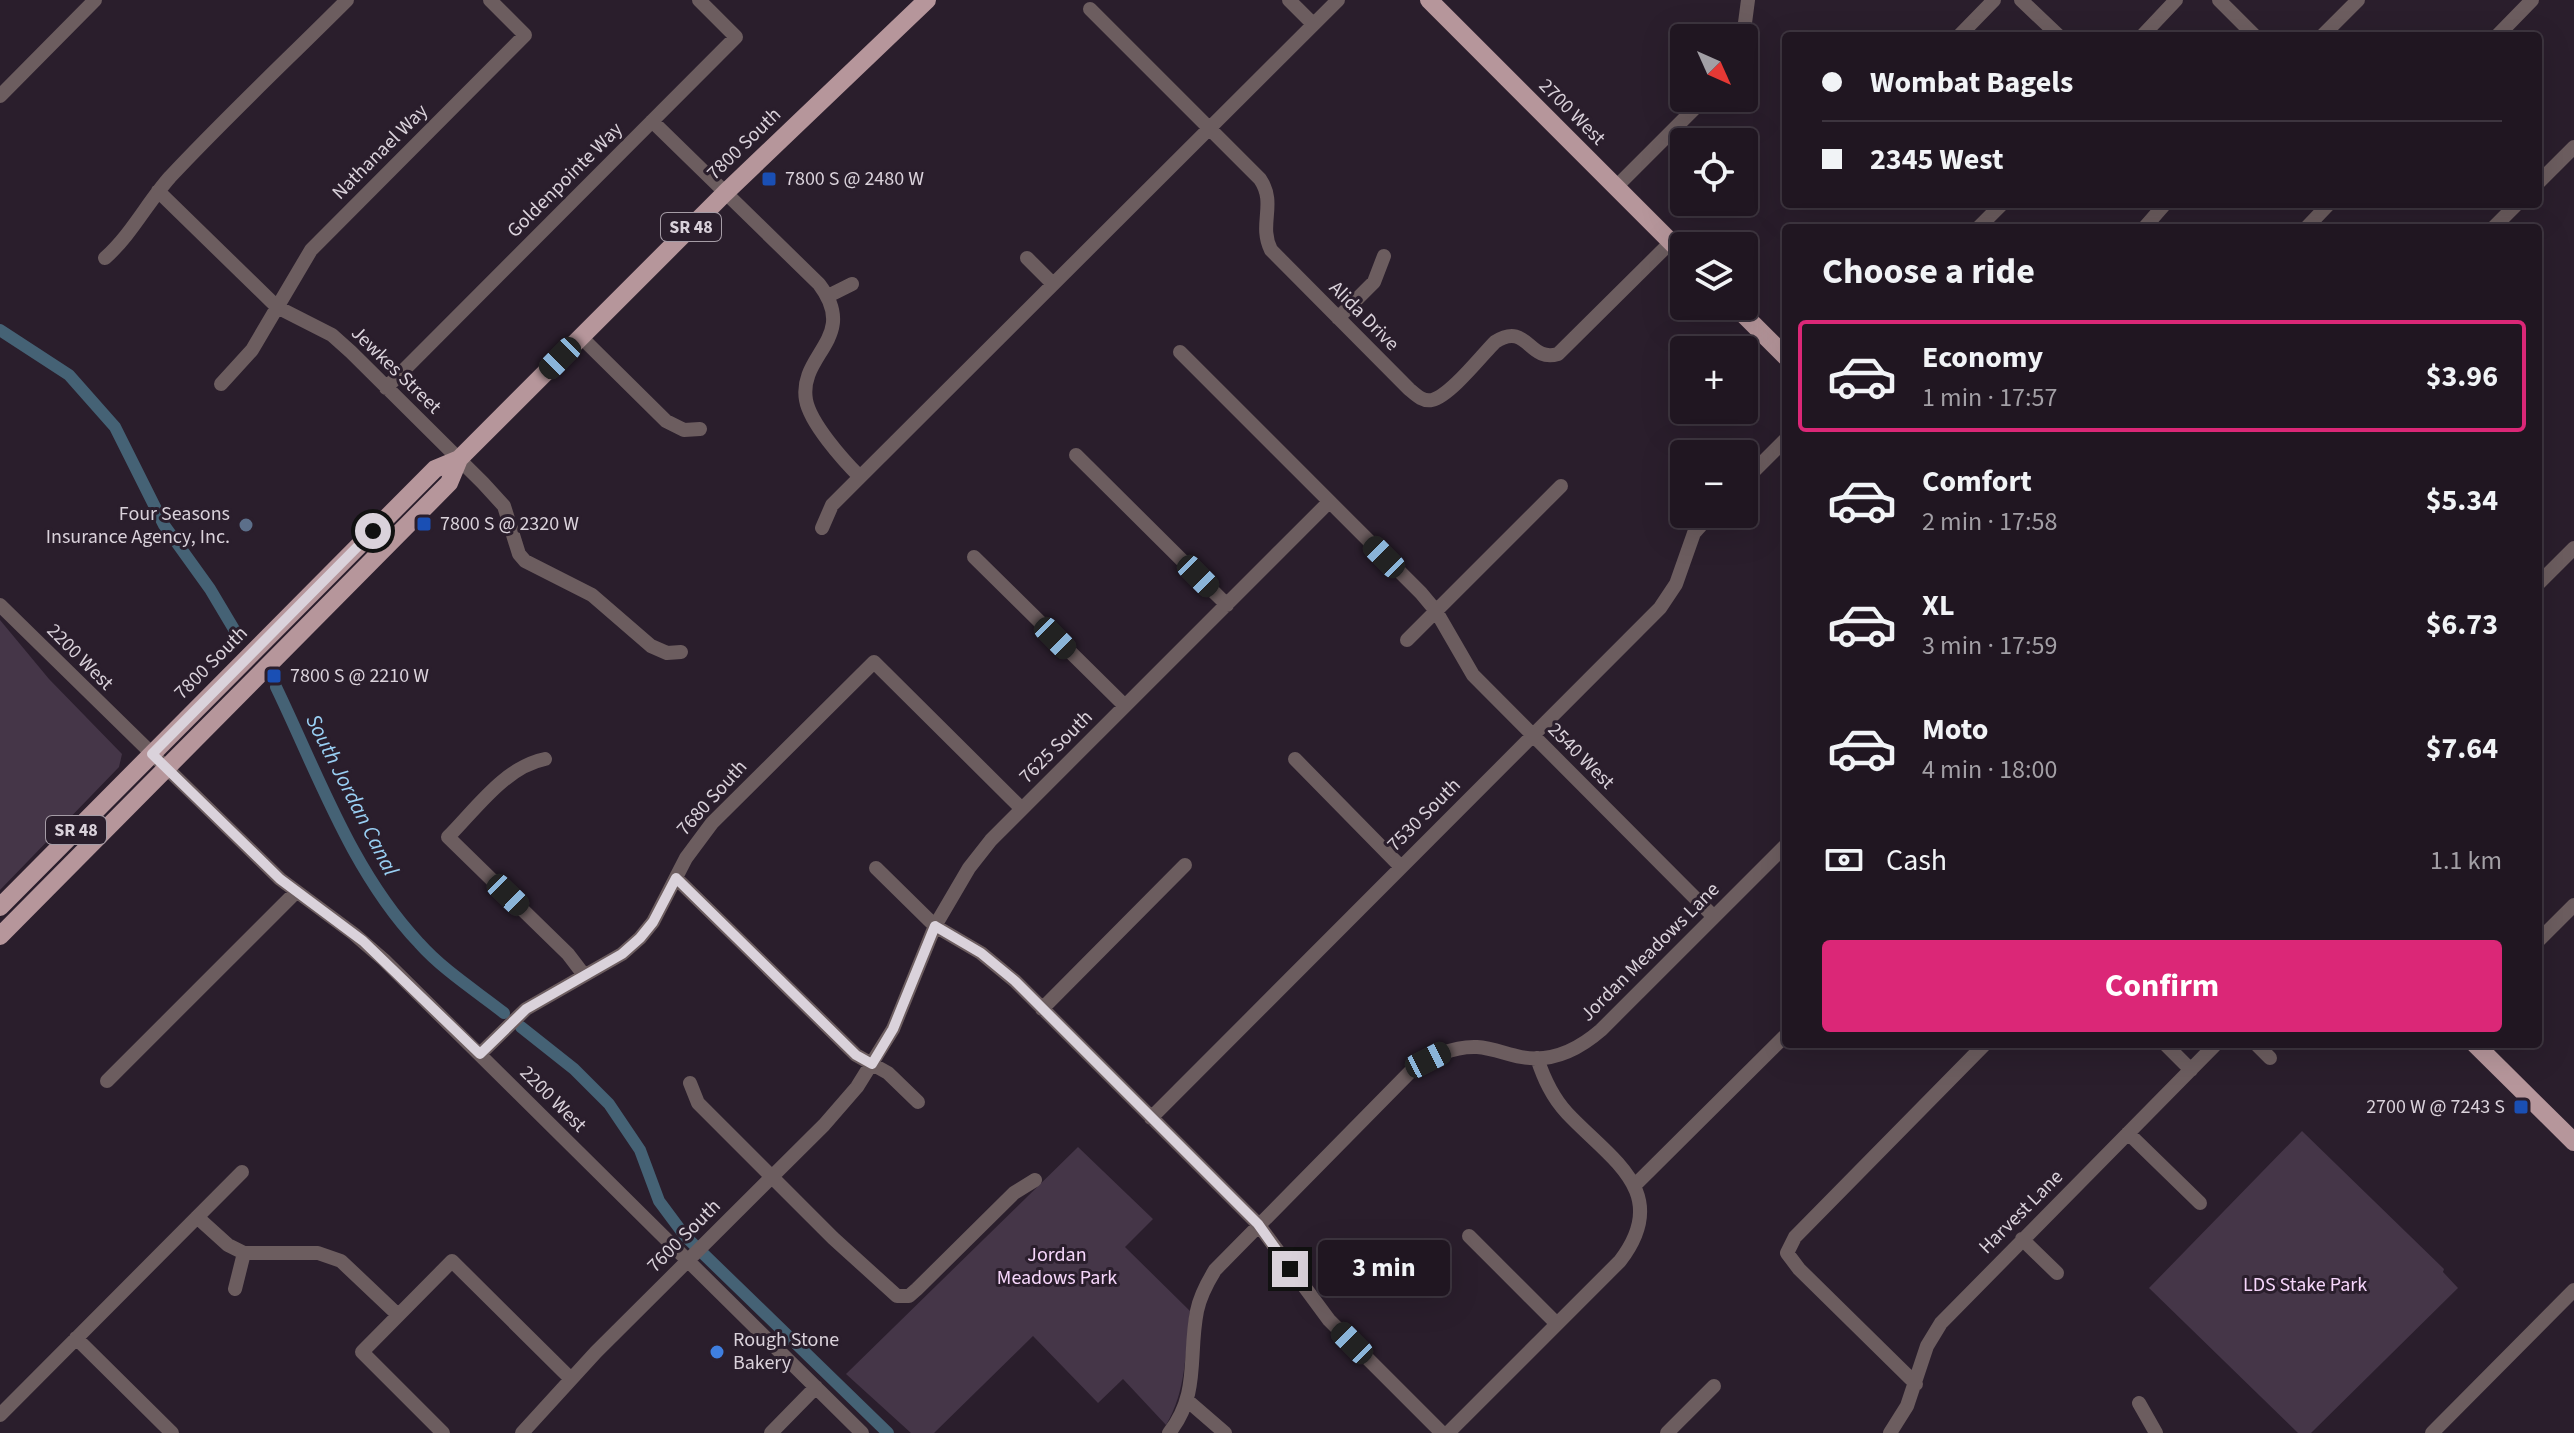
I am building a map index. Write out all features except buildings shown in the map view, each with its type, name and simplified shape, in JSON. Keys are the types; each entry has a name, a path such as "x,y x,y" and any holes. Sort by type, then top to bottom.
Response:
{"main road":[{"name":"7800 South","path":"0,936 449,483 459,459 725,193 927,0"},
{"name":"2700 West","path":"1429,0 1670,240"},
{"path":"1749,320 1782,353"},
{"name":"7800 South","path":"0,907 435,469 459,459"},
{"path":"2479,1048 2574,1142"}],"street":[{"path":"0,96 95,0"},
{"path":"105,258 123,240 158,191 347,0"},
{"name":"Nathanael Way","path":"221,384 242,363 311,250 525,35 490,0"},
{"name":"Goldenpointe Way","path":"386,388 736,37 699,0"},
{"path":"1289,0 1313,24"},
{"path":"822,528 832,505 1338,0"},
{"path":"1745,24 1748,0"},
{"path":"1963,32 1994,0"},
{"path":"2021,0 2055,32"},
{"path":"2146,32 2176,0"},
{"path":"2219,0 2251,32"},
{"path":"2326,32 2358,0"},
{"path":"2501,32 2532,0"},
{"name":"Alida Drive","path":"1090,9 1210,127 1264,186 1269,203 1265,233 1271,250 1418,397 1430,400 1448,389 1504,336 1518,336 1549,357 1558,354 1670,255"},
{"path":"1616,187 1691,112"},
{"path":"652,121 828,296 832,308 831,334 811,369 806,399 818,424 860,477"},
{"path":"2542,179 2574,147"},
{"name":"Jewkes Street","path":"158,191 277,307 332,335 459,459 504,506 515,545 525,561 592,595 651,646 667,653 681,652"},
{"path":"1982,224 1998,208"},
{"path":"2148,224 2162,208"},
{"path":"2310,224 2325,208"},
{"path":"2497,224 2513,208"},
{"path":"1338,318 1374,282 1384,256"},
{"path":"1027,258 1053,284"},
{"path":"828,296 852,284"},
{"path":"581,337 666,421 684,430 700,429"},
{"name":"2540 West","path":"1180,352 1421,593 1436,611 1473,675 1714,917"},
{"path":"1758,467 1782,443"},
{"path":"1076,455 1227,605"},
{"path":"1407,640 1561,486"},
{"name":"7625 South","path":"872,1064 893,1029 935,926 969,868 991,840 1329,502"},
{"name":"7530 South","path":"1151,1118 1670,596 1689,542 1699,528"},
{"path":"2542,580 2574,548"},
{"path":"974,557 1125,706"},
{"name":"2200 West","path":"0,605 280,879 363,941 695,1253 816,1387 862,1433"},
{"name":"7680 South","path":"480,1054 526,1009 622,954 640,938 653,922 697,841 712,823 874,662 1022,809"},
{"path":"545,759 530,762 514,771 448,837 568,954 584,975"},
{"path":"1295,759 1401,867"},
{"name":"Jordan Meadows Lane","path":"1169,1433 1188,1401 1197,1311 1203,1290 1215,1270 1412,1070 1442,1053 1476,1047 1537,1058 1556,1057 1588,1041 1782,849"},
{"path":"1042,1009 1185,865"},
{"path":"876,868 935,926 998,966 1042,1009 1258,1224 1317,1306 1445,1433 1620,1261 1632,1245 1640,1216 1635,1185 1622,1167 1559,1102 1544,1078 1537,1058"},
{"path":"676,878 856,1055 888,1073 918,1102"},
{"path":"107,1081 296,892"},
{"path":"2542,937 2574,905"},
{"path":"1635,1185 1782,1039"},
{"path":"1916,1384 1799,1269 1787,1253 1795,1237 1981,1048"},
{"path":"2169,1048 2191,1070"},
{"name":"Harvest Lane","path":"1890,1433 1902,1415 1916,1384 1927,1346 1941,1323 2212,1048"},
{"path":"2260,1048 2270,1058"},
{"name":"7600 South","path":"522,1433 570,1378 824,1125 857,1087 872,1064"},
{"path":"690,1083 698,1103 893,1293 902,1297 909,1296 917,1289 1014,1193 1035,1180"},
{"path":"2128,1133 2200,1203"},
{"path":"0,1415 242,1172"},
{"path":"197,1217 228,1245 244,1253 328,1255 350,1268 398,1315"},
{"path":"1469,1236 1557,1324"},
{"path":"2022,1239 2057,1273"},
{"path":"235,1289 244,1253"},
{"path":"443,1433 362,1352 452,1261 570,1378"},
{"path":"2432,1433 2574,1290"},
{"path":"76,1338 172,1433"},
{"path":"1667,1433 1714,1386"},
{"path":"771,1433 816,1387"},
{"path":"1188,1401 1225,1433"},
{"path":"2139,1403 2156,1433"}],"green space":[{"path":"0,620 49,679 122,754 119,767 0,890"},
{"name":"LDS Stake Park","path":"2302,1131 2444,1269 2443,1272 2458,1288 2311,1433 2298,1433 2149,1288"},
{"name":"Jordan Meadows Park","path":"1078,1147 1153,1219 1125,1247 1190,1311 1182,1384 1166,1425 1123,1379 1098,1403 1033,1336 934,1433 911,1433 846,1374"}],"waterway":[{"name":"South Jordan Canal","path":"0,330 69,375 115,427 164,525 210,589 238,636"},
{"name":"South Jordan Canal","path":"276,687 338,821 374,885 428,953 504,1013"},
{"name":"South Jordan Canal","path":"521,1027 574,1069 609,1104 640,1150 659,1201 685,1236 888,1433"}],"place":[{"name":"7800 S @ 2480 W","path":"769,179"},
{"name":"7800 S @ 2320 W","path":"424,524"},
{"name":"Four Seasons Insurance Agency, Inc.","path":"246,525"},
{"name":"7800 S @ 2210 W","path":"274,676"},
{"name":"2700 W @ 7243 S","path":"2521,1107"},
{"name":"Rough Stone Bakery","path":"717,1352"}],"route":[{"path":"373,531 152,754 280,879 363,941 480,1054 526,1009 622,954 640,938 653,922 676,878 856,1055 872,1064 893,1029 935,926 981,953 1015,981 1258,1224 1290,1269"}]}
